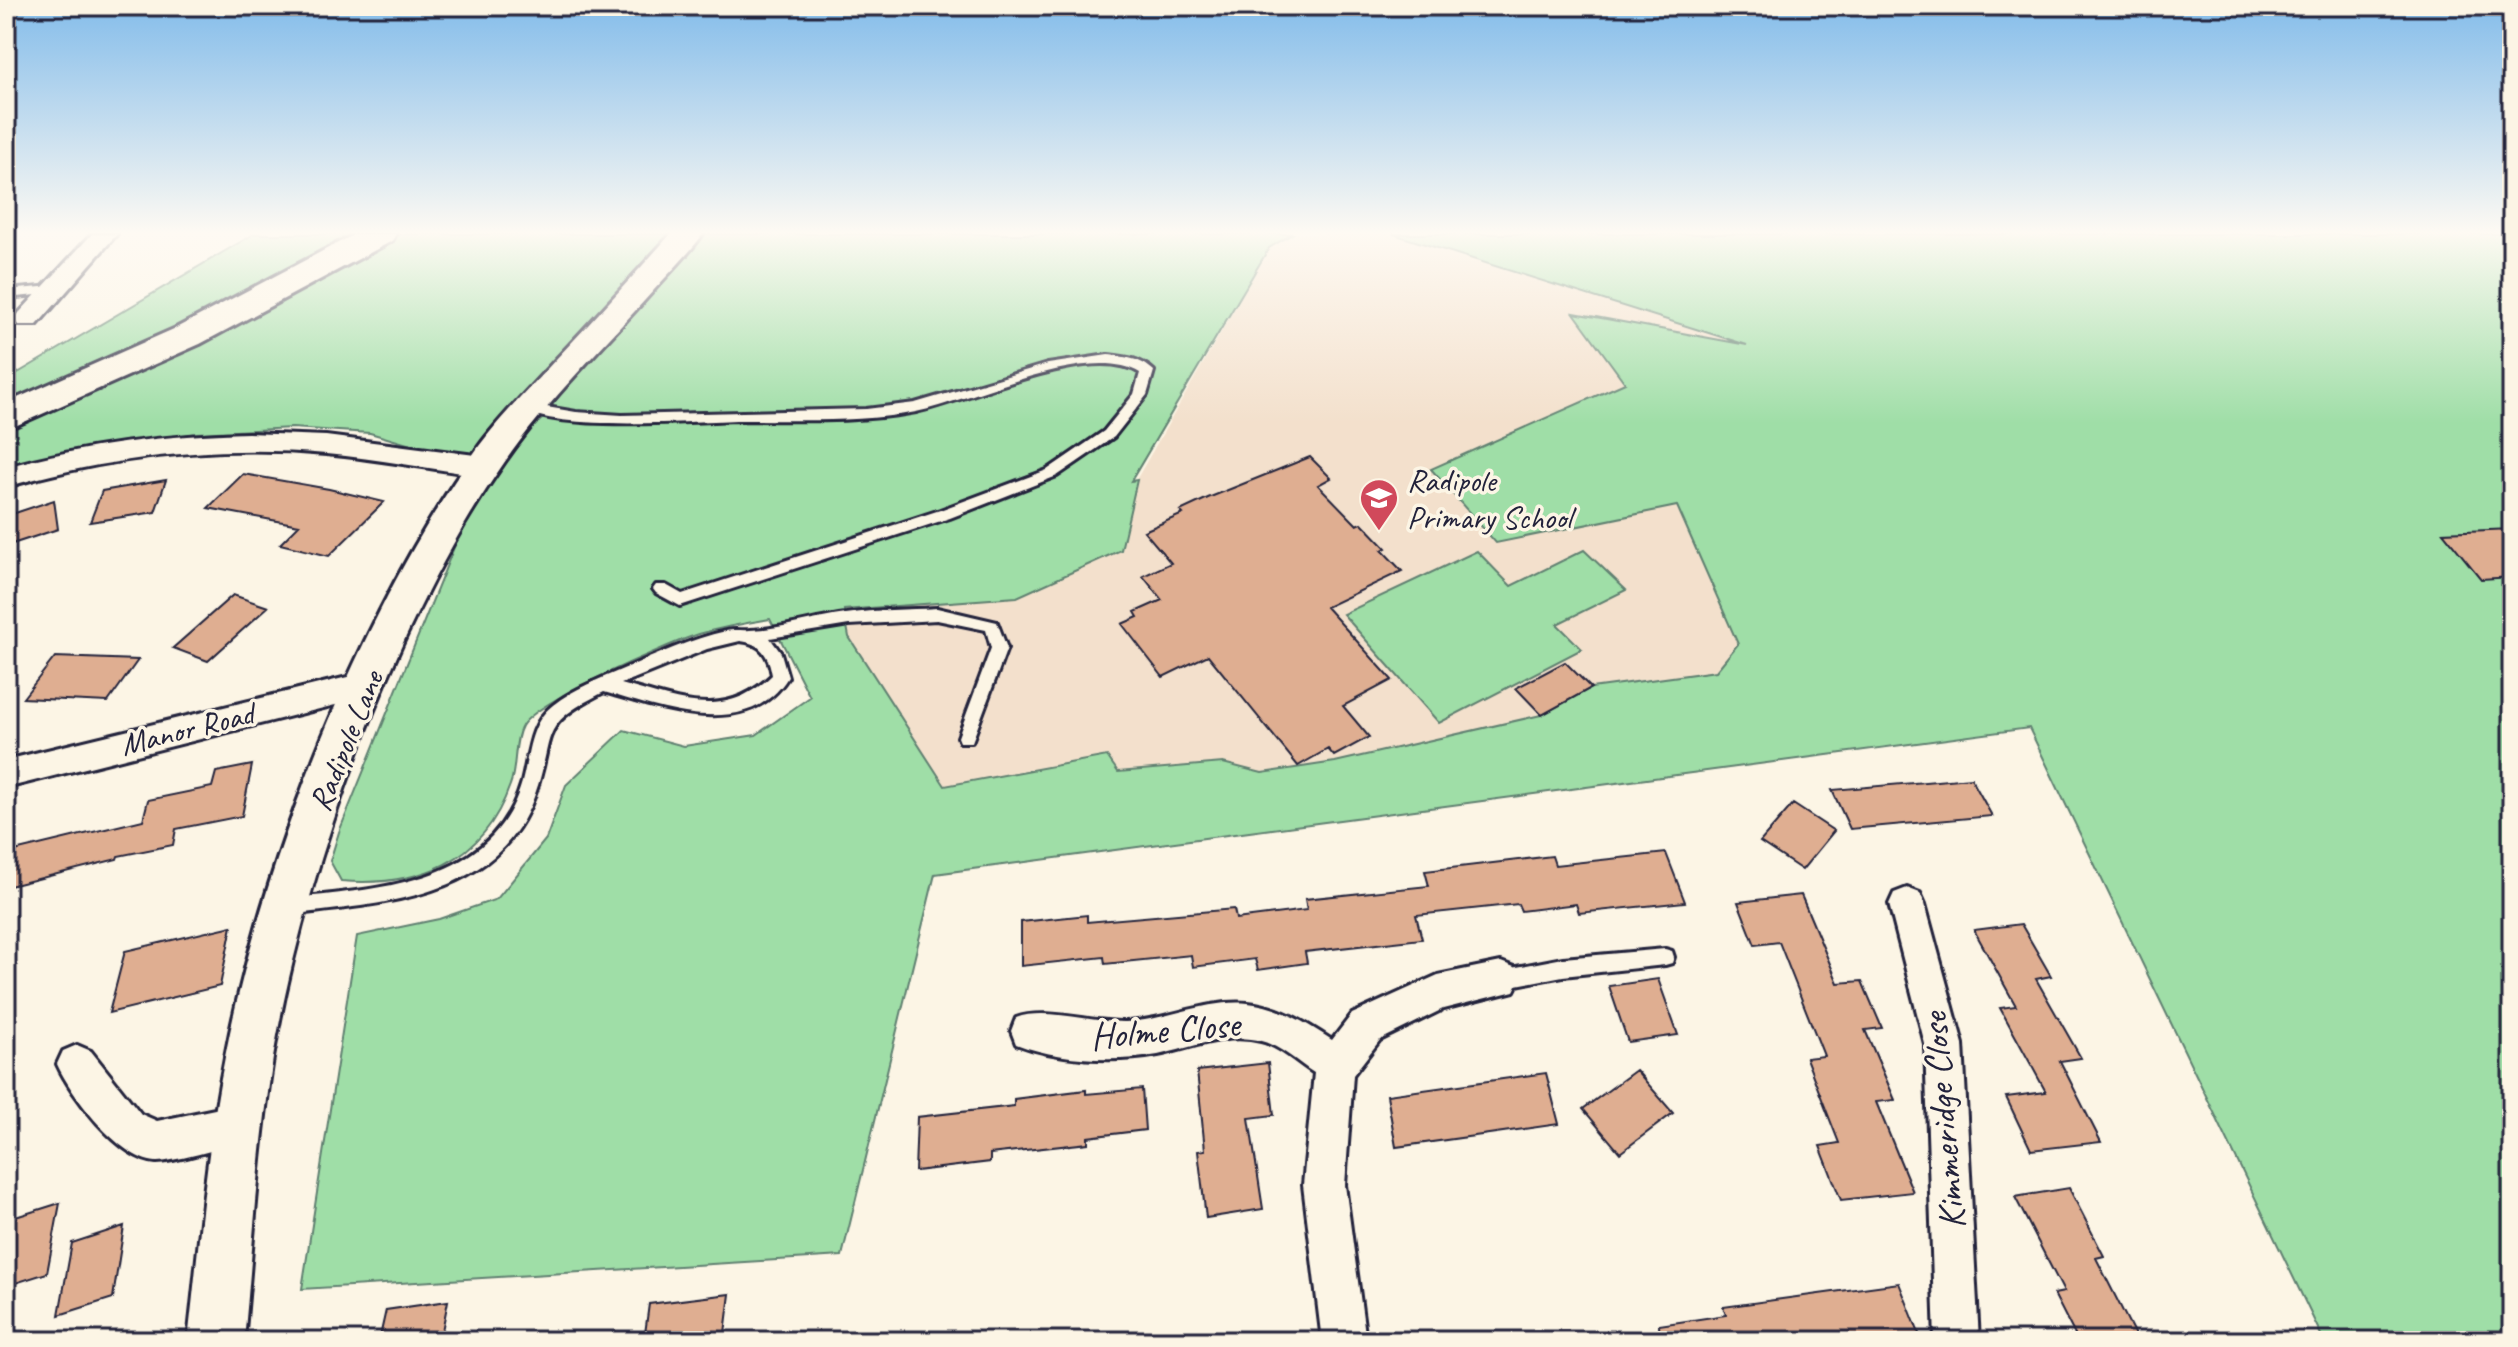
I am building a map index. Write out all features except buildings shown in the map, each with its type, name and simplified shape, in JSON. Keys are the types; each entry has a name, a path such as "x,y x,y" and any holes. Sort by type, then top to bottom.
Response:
{"highway":[{"path":"6,418 188,336 262,297"}],"street":[{"path":"28,319 47,297"},
{"name":"Radipole Lane","path":"216,1341 239,1124 257,1016 304,847 368,685 419,578 483,466 529,408 631,297"},
{"path":"6,477 34,468 150,448 242,443 324,445 483,466"},
{"name":"Manor Road","path":"6,774 368,685"},
{"name":"Kimmeridge Close","path":"1907,904 1944,1044 1957,1341"},
{"path":"1344,1341 1324,1185 1331,1083 1337,1065 1366,1027 1438,993 1501,979"},
{"name":"Holme Close","path":"1030,1031 1080,1040 1109,1040 1157,1036 1206,1022 1234,1020 1263,1023 1296,1038 1337,1065"},
{"path":"77,1064 127,1128 156,1142 239,1124"}],"lane":[{"path":"529,408 584,417 840,415 894,411 937,402 1029,374 1097,359 1126,359 1141,363 1147,371 1140,395 1109,434 1052,473 945,514 680,600 661,589"},
{"path":"287,908 387,893 434,881 472,864 497,844 514,823 525,800 545,725 561,708 705,642 731,635 755,635 849,619 937,614 992,626 999,648 966,737"},
{"path":"605,686 665,703 703,709 729,711 748,705 766,694 780,677 779,662 770,645 755,635"},
{"path":"1501,979 1563,967 1665,957"}],"shaded area":[{"name":"Radipole Primary School","path":"1241,297 1593,297 1756,348 1854,752 935,874 786,581 1136,480"}],"green space":[{"path":"147,297 1240,297 1131,481 1137,480 1121,550 1017,597 844,610 849,637 945,786 1107,756 1118,772 1223,763 1262,773 1335,762 1541,715 1591,688 1716,671 1738,644 1677,506 1496,543 1431,469 1625,383 1574,313 1747,345 1593,297 2512,297 2512,1341 2324,1341 2029,728 935,874 842,1256 302,1289 357,936 439,919 497,899 546,839 566,785 624,730 684,746 756,735 810,697 770,619 717,629 683,640 604,674 532,715 519,732 512,778 498,812 483,834 465,851 421,874 396,880 341,881 330,861 339,832 461,530 493,466 545,416 483,466 370,433 292,428 197,433 34,459 6,469 6,380"},
{"path":"1584,550 1626,590 1557,624 1582,649 1439,723 1343,614 1477,551 1511,586"}],"place":[{"name":"Radipole Primary School","path":"1379,532"}]}
